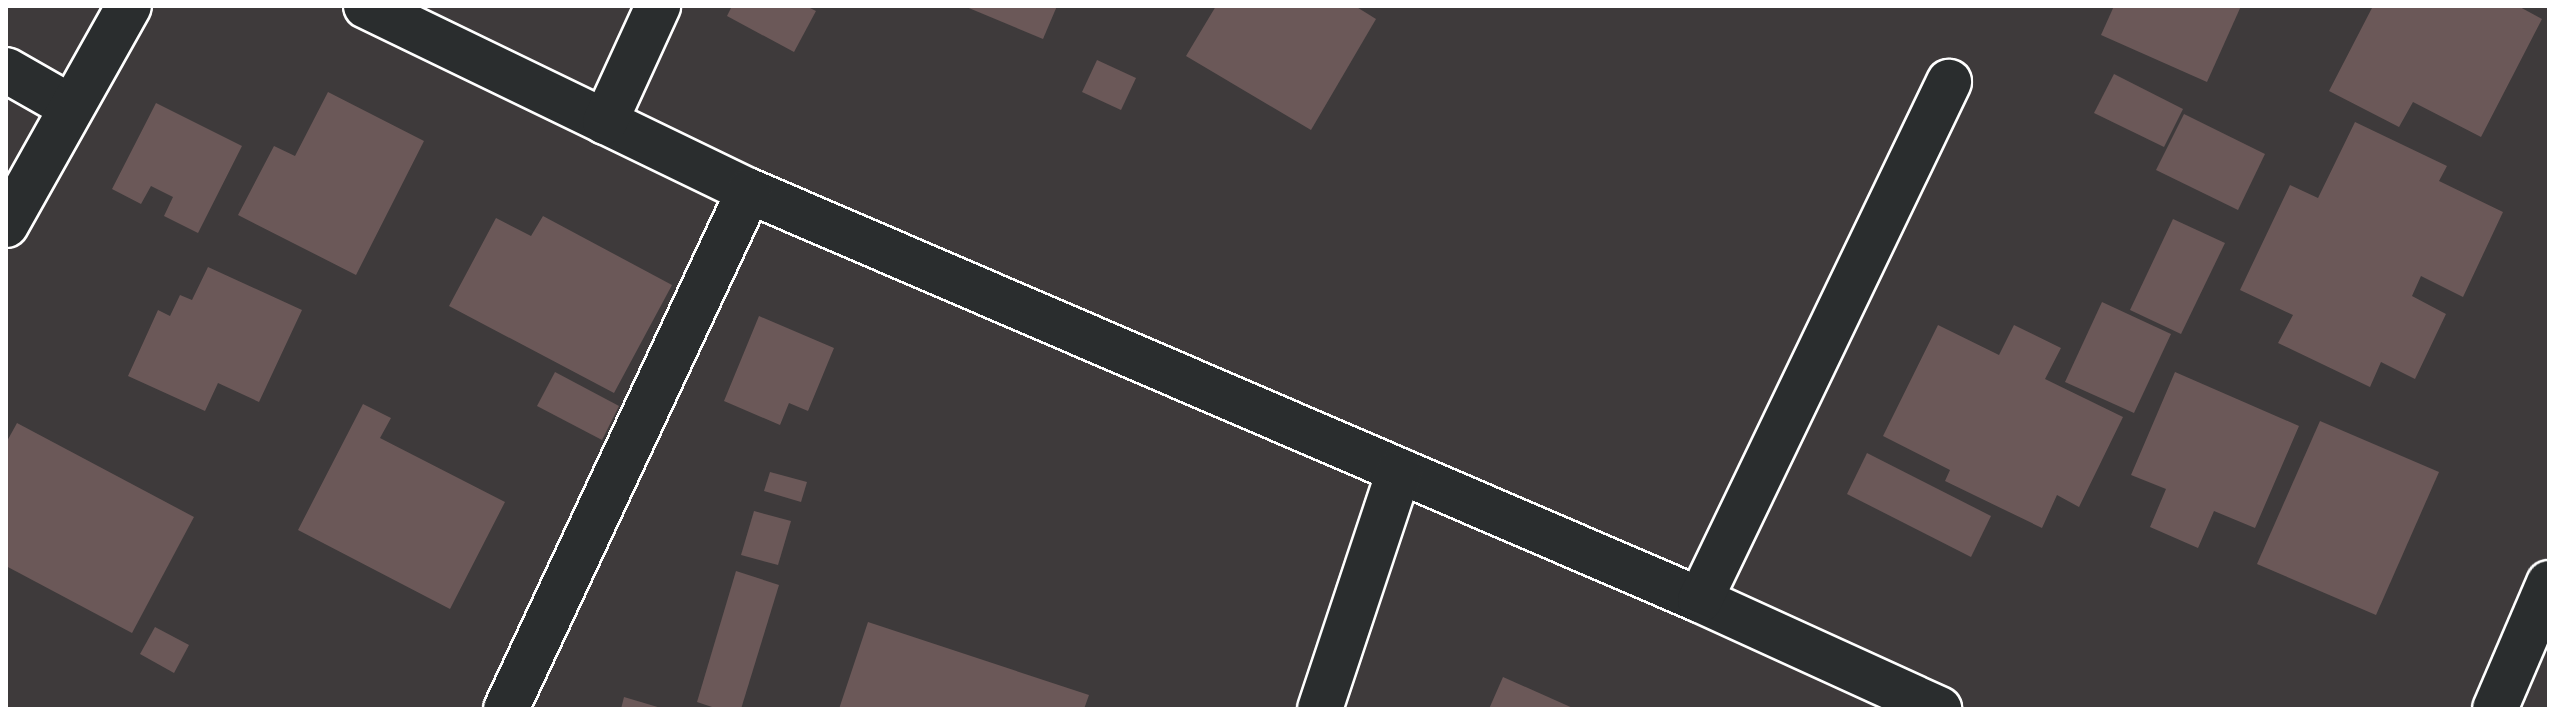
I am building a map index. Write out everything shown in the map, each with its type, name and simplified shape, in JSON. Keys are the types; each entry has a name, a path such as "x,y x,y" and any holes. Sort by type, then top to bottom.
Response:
{"street":[{"path":"6,225 129,6"},
{"path":"366,6 749,191 1700,600 1939,709"},
{"path":"605,122 658,6"},
{"path":"6,70 71,107"},
{"path":"1700,600 1949,82"},
{"path":"506,709 749,191"},
{"path":"1320,709 1399,471"},
{"path":"2495,709 2549,583"}],"building":[{"path":"732,6 806,6 816,11 794,52 727,16"},
{"path":"964,6 1057,6 1043,39"},
{"path":"1216,6 1355,6 1376,19 1311,130 1186,56"},
{"path":"2114,6 2241,6 2207,82 2101,35"},
{"path":"2373,6 2518,6 2542,19 2481,137 2413,102 2399,127 2329,91"},
{"path":"1097,60 1136,78 1121,110 1082,92"},
{"path":"2114,74 2183,109 2164,147 2094,113"},
{"path":"328,92 424,141 356,275 238,215 274,146 295,156"},
{"path":"156,103 242,146 198,233 164,216 173,197 151,186 141,204 112,189"},
{"path":"2184,114 2265,154 2238,210 2156,170"},
{"path":"2355,122 2447,166 2439,181 2503,212 2463,297 2421,276 2412,296 2446,314 2415,379 2381,362 2370,387 2278,343 2293,315 2240,290 2290,185 2318,198"},
{"path":"543,216 672,285 614,393 449,306 496,218 531,236"},
{"path":"2173,219 2225,243 2181,334 2130,310"},
{"path":"208,267 302,310 259,402 218,383 205,411 128,376 158,310 170,316 180,295 192,300"},
{"path":"2102,302 2171,334 2134,413 2065,382"},
{"path":"759,316 834,348 808,411 789,403 780,425 724,401"},
{"path":"1938,325 1999,355 2014,325 2061,348 2045,379 2123,417 2079,507 2057,495 2042,528 1945,481 1950,470 1883,436"},
{"path":"555,372 619,406 602,440 537,406"},
{"path":"2175,372 2299,426 2255,528 2214,511 2198,548 2150,527 2166,489 2131,475"},
{"path":"363,404 391,418 380,438 505,502 450,609 298,530"},
{"path":"2320,421 2439,472 2376,615 2257,564"},
{"path":"17,423 194,517 132,633 6,566 6,443"},
{"path":"1867,453 1991,516 1971,557 1847,494"},
{"path":"770,472 807,482 801,502 764,491"},
{"path":"754,511 791,521 778,565 741,555"},
{"path":"736,571 779,585 741,709 718,709 697,702"},
{"path":"868,622 1089,695 1084,709 839,709"},
{"path":"155,627 189,645 174,673 140,654"},
{"path":"1503,677 1575,709 1489,709"},
{"path":"624,697 661,708 661,709 621,709"}]}
